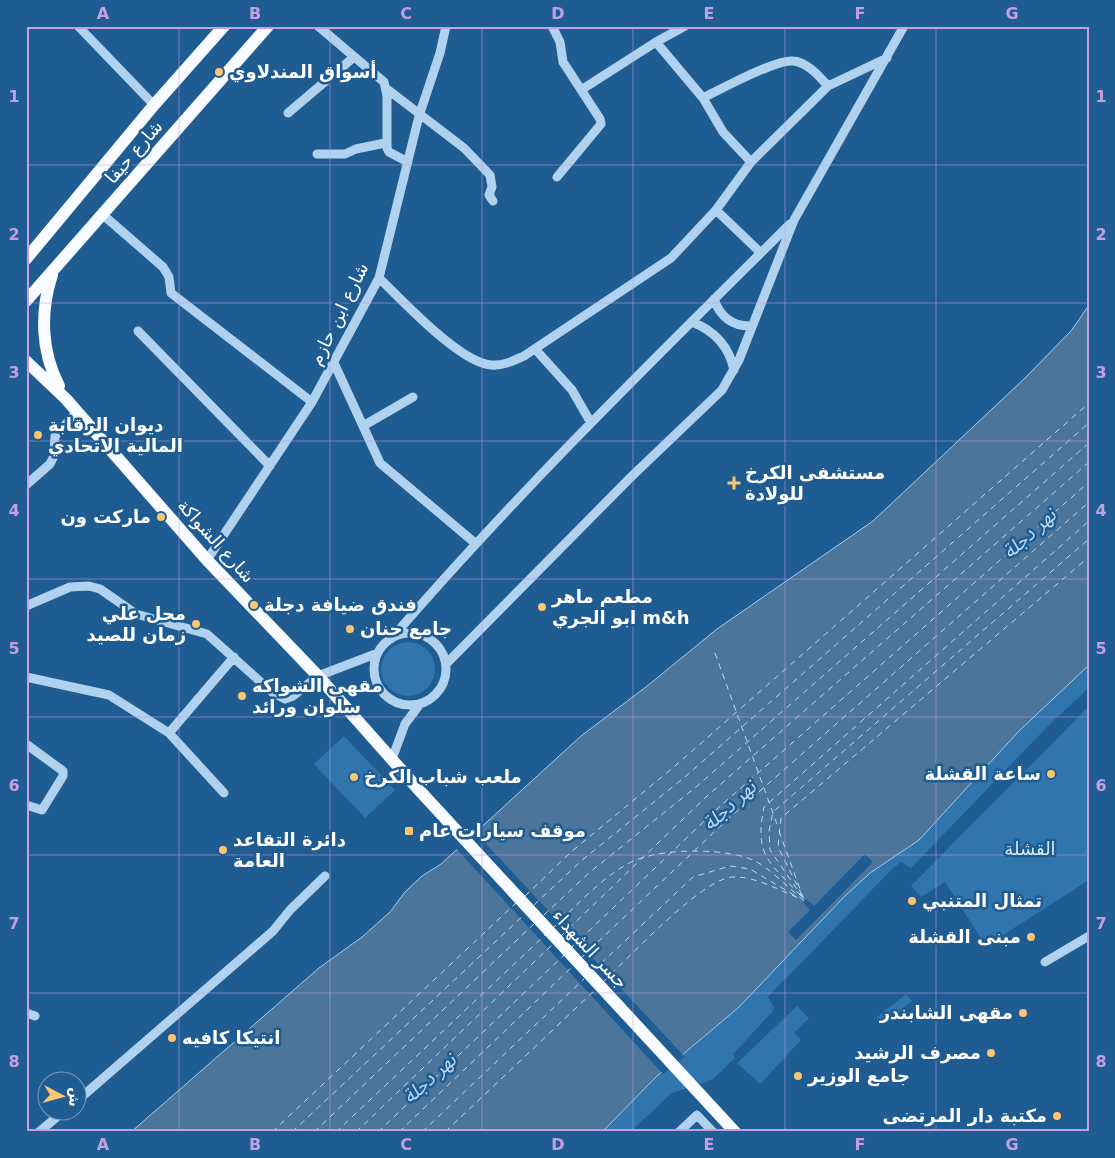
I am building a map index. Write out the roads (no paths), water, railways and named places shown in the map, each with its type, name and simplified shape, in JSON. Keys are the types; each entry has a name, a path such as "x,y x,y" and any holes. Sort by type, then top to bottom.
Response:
{"main road":[{"name":"شارع حيفا","path":"26,258 154,105 224,26"},
{"name":"شارع حيفا","path":"26,301 268,26"},
{"path":"54,268 46,294 43,321 48,358 66,399"},
{"name":"شارع الشواكة","path":"26,362 66,399 207,560 318,676 419,790"},
{"name":"جسر الشهداء","path":"419,790 735,1132"}],"street":[{"path":"78,26 154,105"},
{"path":"318,26 384,82 387,89 386,144 389,152 408,162"},
{"name":"شارع ابن حازم","path":"207,560 312,402 379,278 419,116 440,54 446,26"},
{"path":"552,26 560,42 563,62 600,119 601,124 557,176"},
{"path":"581,90 656,42 685,26"},
{"path":"446,664 631,477 722,390 734,371 794,220 904,26"},
{"path":"656,42 703,98 723,132 752,162"},
{"path":"288,113 354,57"},
{"path":"379,278 450,344 478,362 489,365 504,364 536,350 671,258 716,210 752,162 828,86 887,58"},
{"path":"703,98 777,64 794,61 810,68 828,86"},
{"path":"387,89 419,116 464,148 490,175 492,187 489,195 493,201"},
{"path":"317,154 345,154 356,149 386,144"},
{"path":"716,210 761,253"},
{"path":"102,214 163,267 169,278 171,293 312,402"},
{"path":"391,639 402,634 414,633 425,636 435,643 442,653 446,664 445,677 440,689 432,698 420,704 406,705 394,701 383,692 376,680 374,666 378,653 475,543 591,423 794,220"},
{"path":"714,299 720,313 731,322 752,326"},
{"path":"692,322 709,330 723,344 734,371"},
{"path":"138,331 270,466"},
{"path":"536,350 572,390 591,423"},
{"path":"334,363 380,463 475,543"},
{"path":"363,426 413,397"},
{"path":"26,485 50,464 54,456 55,436 77,412"},
{"path":"26,606 70,586 89,586 100,589 136,614 207,634 234,656 272,692 286,699 293,696 318,676 378,653"},
{"path":"169,733 234,656"},
{"path":"26,677 109,695 169,733 224,794"},
{"path":"392,759 399,736 420,704"},
{"path":"26,744 63,771 63,776 42,810 26,805"},
{"path":"88,1091 274,931 290,910 325,876"},
{"path":"1045,962 1089,936"},
{"path":"679,1132 697,1115 712,1132"},
{"path":"39,1132 53,1120"}],"water":[{"name":"نهر دجلة","path":"1089,305 1089,665 1019,731 919,840 870,873 844,897 738,1008 657,1076 602,1132 131,1132 319,968 362,937 390,912 405,892 422,876 441,864 581,736 646,687 717,629 873,521 1025,378 1071,331"}],"place":[{"name":"أسواق المندلاوي","path":"219,72"},
{"name":"ديوان الرقابة المالية الاتحادي","path":"38,435"},
{"name":"مستشفى الكرخ للولادة","path":"734,483"},
{"name":"ماركت ون","path":"161,517"},
{"name":"فندق ضيافة دجلة","path":"254,605"},
{"name":"مطعم ماهر ابو الجري m&h","path":"542,607"},
{"name":"محل علي زمان للصيد","path":"196,624"},
{"name":"جامع حنان","path":"350,629"},
{"name":"مقهى الشواكه سلوان ورائد","path":"242,696"},
{"name":"ساعة القشلة","path":"1051,774"},
{"name":"ملعب شباب الكرخ","path":"354,777"},
{"name":"موقف سيارات عام","path":"409,831"},
{"name":"دائرة التقاعد العامة","path":"223,850"},
{"name":"تمثال المتنبي","path":"912,901"},
{"name":"مبنى القشلة","path":"1031,937"},
{"name":"مقهى الشابندر","path":"1023,1013"},
{"name":"انتيكا كافيه","path":"172,1038"},
{"name":"مصرف الرشيد","path":"991,1053"},
{"name":"جامع الوزير","path":"798,1076"},
{"name":"مكتبة دار المرتضى","path":"1057,1116"}],"park label":[{"name":"القشلة","path":"1030,849"}]}
